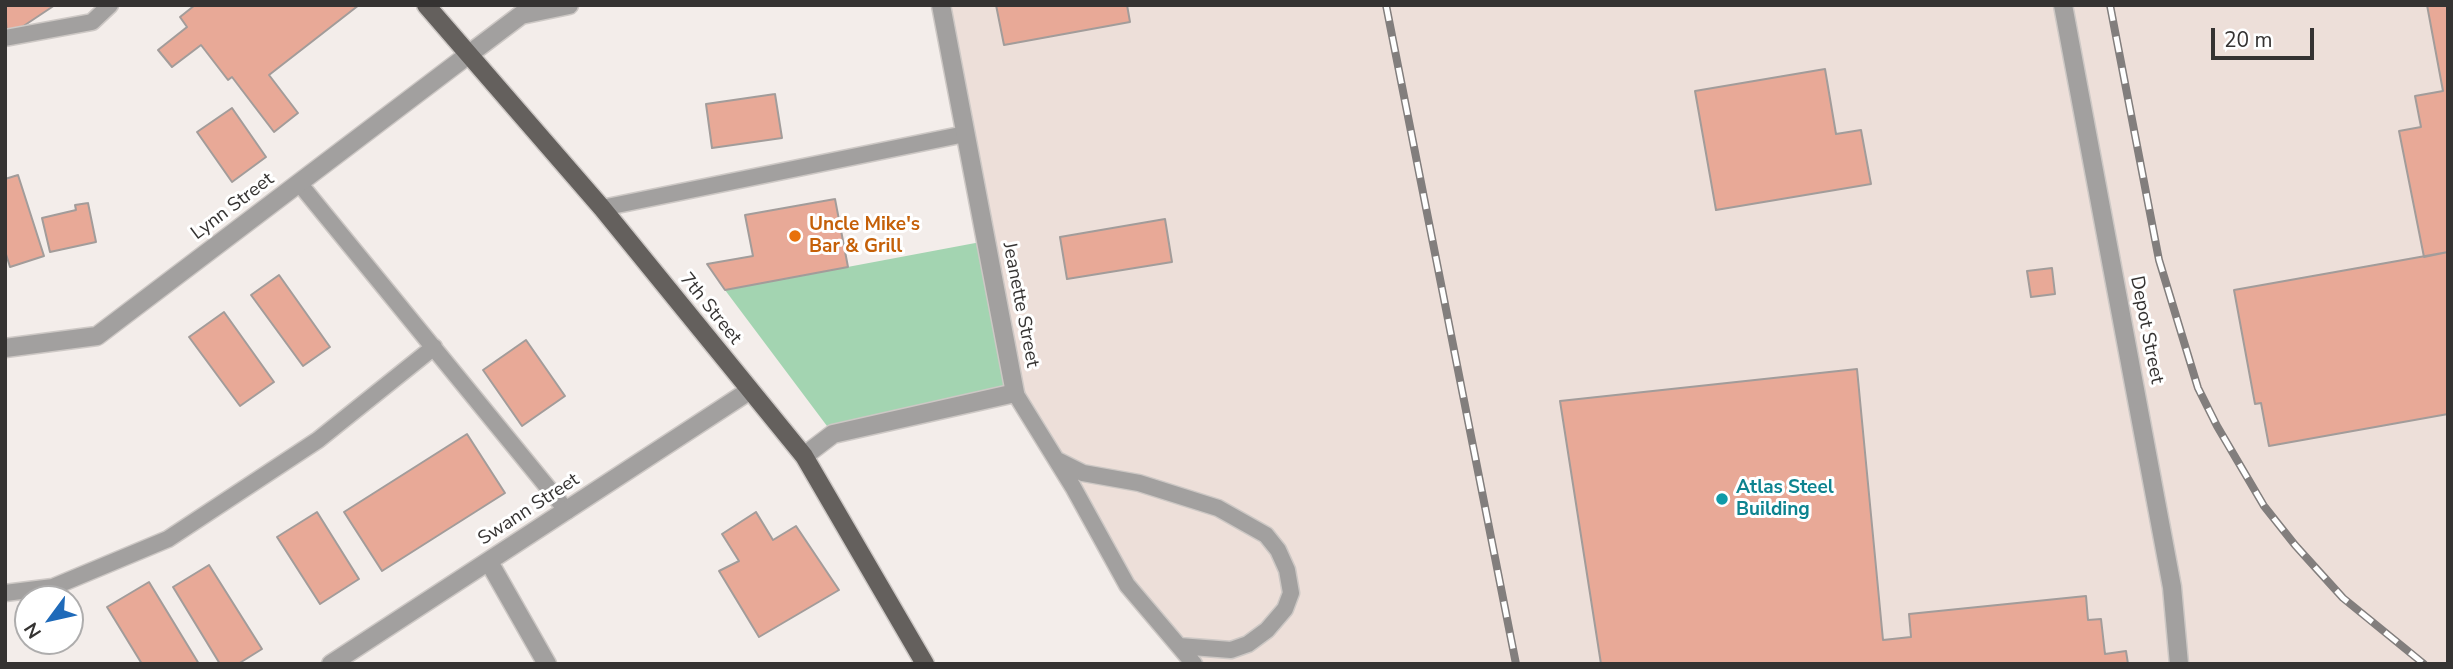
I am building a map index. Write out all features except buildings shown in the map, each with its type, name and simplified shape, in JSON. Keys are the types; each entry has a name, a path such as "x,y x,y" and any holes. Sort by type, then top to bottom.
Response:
{"main road":[{"name":"7th Street","path":"426,5 602,208 804,456 925,664"}],"street":[{"name":"Lynn Street","path":"5,348 97,336 521,15 569,5"},
{"name":"Jeanette Street","path":"804,456 833,434 1015,393 941,5"},
{"name":"Depot Street","path":"2063,5 2172,587 2179,664"},
{"name":"Swann Street","path":"331,664 749,391"},
{"path":"489,562 547,664"}],"lane":[{"path":"5,38 92,22 110,5"},
{"path":"602,208 965,134"},
{"path":"299,183 567,510"},
{"path":"5,593 53,587 168,539 318,440 434,347"},
{"path":"1015,393 1127,585 1194,664"},
{"path":"1056,460 1083,473 1149,486 1218,508 1266,535 1278,550 1287,570 1291,593 1285,609 1267,630 1248,644 1231,650 1179,646"}],"shaded area":[{"path":"941,5 2448,5 2448,664 1194,664 1127,585 1015,393"}],"green space":[{"path":"986,241 1015,393 833,434 725,290"}],"railway":[{"path":"1386,5 1516,664"},
{"path":"2110,5 2159,260 2198,388 2264,506 2295,545 2343,598 2424,664"}],"place":[{"name":"Uncle Mike's Bar & Grill","path":"795,236"},
{"name":"Atlas Steel Building","path":"1722,499"}]}
